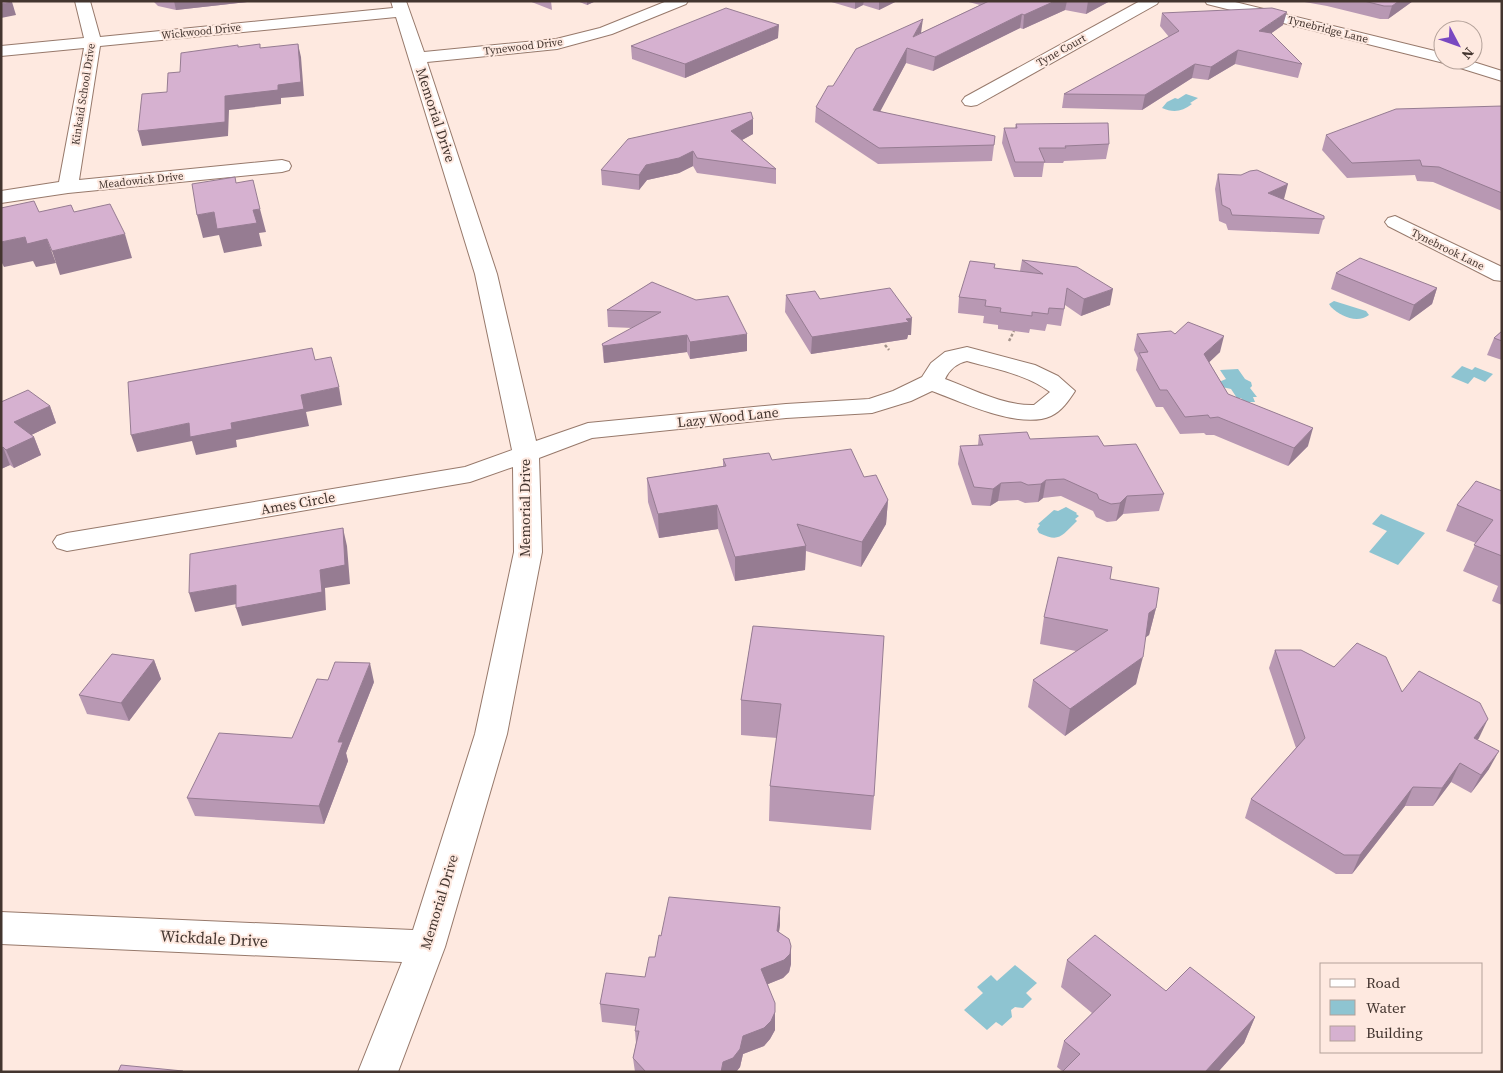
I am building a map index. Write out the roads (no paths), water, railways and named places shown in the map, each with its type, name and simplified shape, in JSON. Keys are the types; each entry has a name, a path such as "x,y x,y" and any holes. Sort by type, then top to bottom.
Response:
{"street":[{"name":"Kinkaid School Drive","path":"68,187 93,42 82,1"},
{"name":"Tynewood Drive","path":"418,58 557,44 606,31 681,1"},
{"name":"Tyne Court","path":"972,101 1152,1"},
{"name":"Tynebridge Lane","path":"1212,1 1433,56"},
{"name":"Wickwood Drive","path":"1,51 399,6"},
{"name":"Memorial Drive","path":"378,1072 426,947 492,734 528,552 526,454 482,260 418,58 399,6"},
{"path":"1482,70 1502,76"},
{"name":"Meadowick Drive","path":"1,197 68,187 282,166"},
{"name":"Tynebrook Lane","path":"1395,222 1502,275"},
{"name":"Lazy Wood Lane","path":"526,454 588,431 786,411 872,406 902,396 931,382"},
{"name":"Ames Circle","path":"67,542 470,474 526,454"},
{"name":"Wickdale Drive","path":"1,928 426,947"}],"water":[{"path":"1186,94 1198,98 1190,103 1192,104 1188,107 1181,110 1170,111 1162,108 1167,102 1175,98 1178,99"},
{"path":"1334,301 1366,311 1369,315 1359,319 1344,316 1329,304"},
{"path":"1462,366 1472,370 1475,367 1493,374 1485,382 1474,377 1468,384 1451,377"},
{"path":"1238,369 1245,379 1251,382 1252,386 1250,388 1257,397 1253,397 1255,402 1244,402 1241,398 1237,398 1231,389 1222,387 1219,382 1226,379 1220,370"},
{"path":"1066,507 1079,516 1075,519 1077,521 1067,531 1056,538 1039,533 1037,529 1040,525 1038,524 1054,510 1058,511"},
{"path":"1381,514 1425,533 1398,565 1369,552 1387,531 1372,524"},
{"path":"1015,965 1037,983 1026,993 1032,999 1023,1008 1015,1007 1011,1010 1012,1017 1002,1026 996,1022 987,1030 964,1010 983,993 977,987 991,975 997,981"}]}
